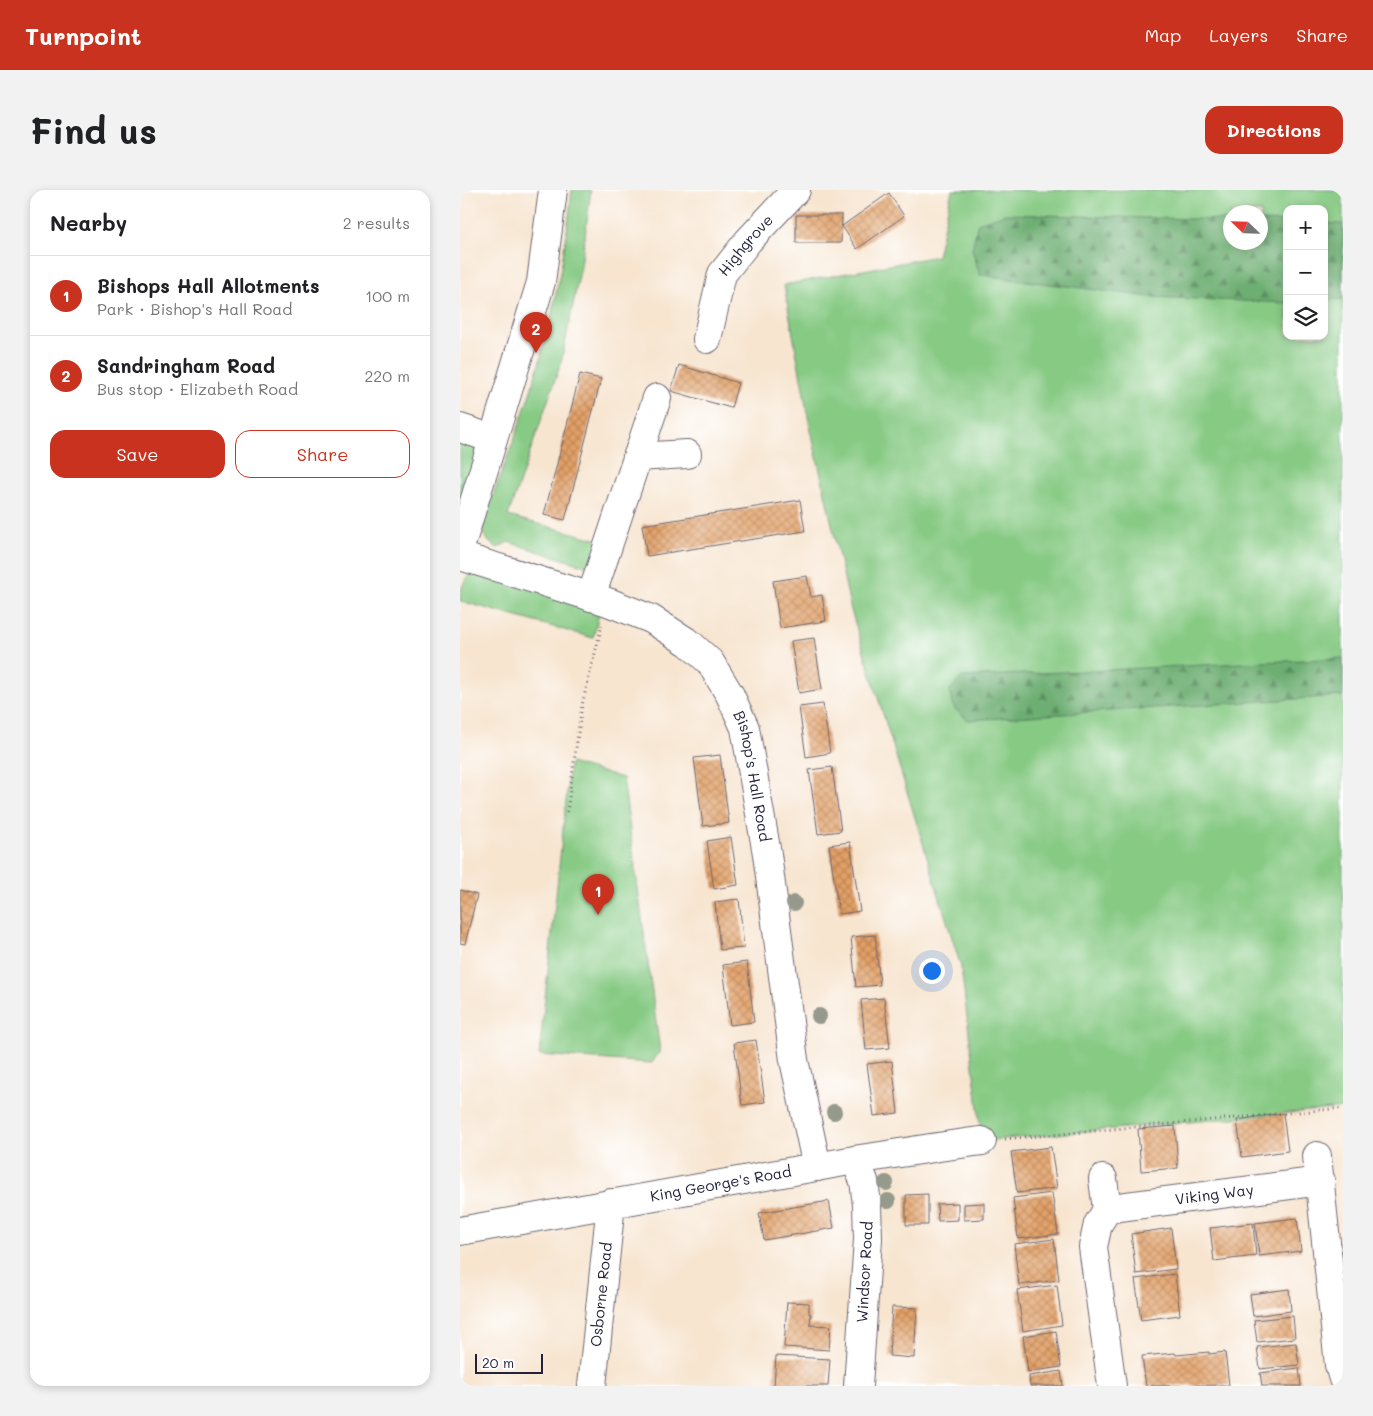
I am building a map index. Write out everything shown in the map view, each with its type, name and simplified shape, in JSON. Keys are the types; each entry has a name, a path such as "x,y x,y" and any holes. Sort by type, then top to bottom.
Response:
{"street":[{"path":"460,548 541,282 553,190"},
{"name":"Highgrove","path":"707,339 722,274 748,241 796,190"},
{"path":"599,600 637,457 657,398"},
{"path":"460,428 494,439"},
{"path":"637,457 687,454"},
{"name":"Bishop's Hall Road","path":"460,556 599,600 651,620 689,643 710,662 730,696 745,728 767,854 794,1060 817,1167"},
{"name":"King George's Road","path":"460,1231 930,1147 982,1141"},
{"name":"Windsor Road","path":"856,1160 864,1181 868,1239 858,1386"},
{"name":"Viking Way","path":"1107,1210 1319,1168 1339,1365 1343,1379"},
{"path":"1103,1179 1107,1210 1098,1224 1093,1247 1112,1386"},
{"name":"Osborne Road","path":"592,1386 611,1203"}],"path":[{"path":"567,812 599,600"},
{"path":"982,1141 1343,1108"}],"green space":[{"path":"572,190 591,190 581,266 561,363 508,516 607,542 598,570 508,542 498,548 486,538 483,523 535,379 555,299 565,245"},
{"path":"952,190 1343,190 1343,1108 982,1141 961,967 851,610 809,422 784,285 937,256"},
{"path":"1005,214 1223,220 1223,250 1268,250 1268,221 1283,222 1283,303 1151,297 980,275 972,249 978,223"},
{"path":"1328,223 1343,224 1343,299 1328,300"},
{"path":"460,430 480,444 460,509"},
{"path":"476,569 602,603 593,638 460,601 464,583"},
{"path":"1343,658 1343,696 968,720 955,709 949,691 962,677"},
{"path":"570,763 623,778 660,1051 652,1063 539,1055"}],"building":[{"path":"889,193 904,216 857,249 842,226"},
{"path":"796,215 842,215 841,243 796,243"},
{"path":"679,365 738,383 731,408 671,391"},
{"path":"580,374 601,379 565,520 544,515"},
{"path":"800,500 805,531 647,556 642,525"},
{"path":"807,576 811,597 822,595 826,621 780,628 773,581"},
{"path":"814,638 822,689 799,693 791,641"},
{"path":"823,704 830,753 806,757 799,707"},
{"path":"720,755 729,823 703,826 694,758"},
{"path":"832,767 841,831 818,834 809,770"},
{"path":"731,837 738,885 714,889 707,841"},
{"path":"850,842 860,911 839,914 829,845"},
{"path":"460,890 477,895 465,944 460,943"},
{"path":"739,899 744,948 720,950 715,902"},
{"path":"875,935 880,985 856,987 851,937"},
{"path":"747,962 754,1022 730,1025 723,965"},
{"path":"884,998 890,1048 866,1050 861,1000"},
{"path":"756,1040 765,1102 742,1105 734,1043"},
{"path":"892,1061 898,1113 874,1116 867,1064"},
{"path":"1283,1113 1288,1151 1242,1157 1237,1120"},
{"path":"1175,1126 1178,1168 1141,1171 1138,1129"},
{"path":"1051,1147 1057,1188 1017,1193 1011,1152"},
{"path":"1052,1193 1058,1234 1018,1239 1013,1198"},
{"path":"928,1194 928,1225 906,1225 906,1195"},
{"path":"829,1201 834,1228 764,1240 759,1213"},
{"path":"958,1203 958,1220 938,1221 937,1204"},
{"path":"984,1203 984,1219 964,1220 964,1204"},
{"path":"1297,1218 1301,1251 1259,1256 1255,1223"},
{"path":"1253,1223 1256,1256 1214,1261 1210,1228"},
{"path":"1171,1228 1176,1269 1136,1274 1131,1234"},
{"path":"1054,1239 1059,1280 1019,1285 1014,1244"},
{"path":"1175,1274 1180,1315 1141,1320 1135,1279"},
{"path":"1057,1285 1062,1325 1023,1331 1017,1290"},
{"path":"1289,1289 1291,1311 1253,1316 1250,1294"},
{"path":"787,1302 809,1303 810,1325 831,1326 829,1350 784,1347"},
{"path":"892,1307 917,1308 914,1358 889,1356"},
{"path":"1293,1316 1295,1338 1257,1342 1254,1320"},
{"path":"1056,1331 1061,1367 1028,1372 1023,1336"},
{"path":"1296,1343 1299,1365 1260,1369 1257,1347"},
{"path":"1209,1352 1209,1354 1225,1352 1229,1385 1146,1386 1142,1356"},
{"path":"776,1356 830,1359 828,1386 774,1386"},
{"path":"1299,1368 1301,1386 1262,1386 1260,1373"},
{"path":"1061,1371 1063,1386 1030,1386 1029,1376"}],"place":[{"name":"Sandringham Road","path":"536,353"},
{"name":"Bishops Hall Allotments","path":"598,915"}]}
